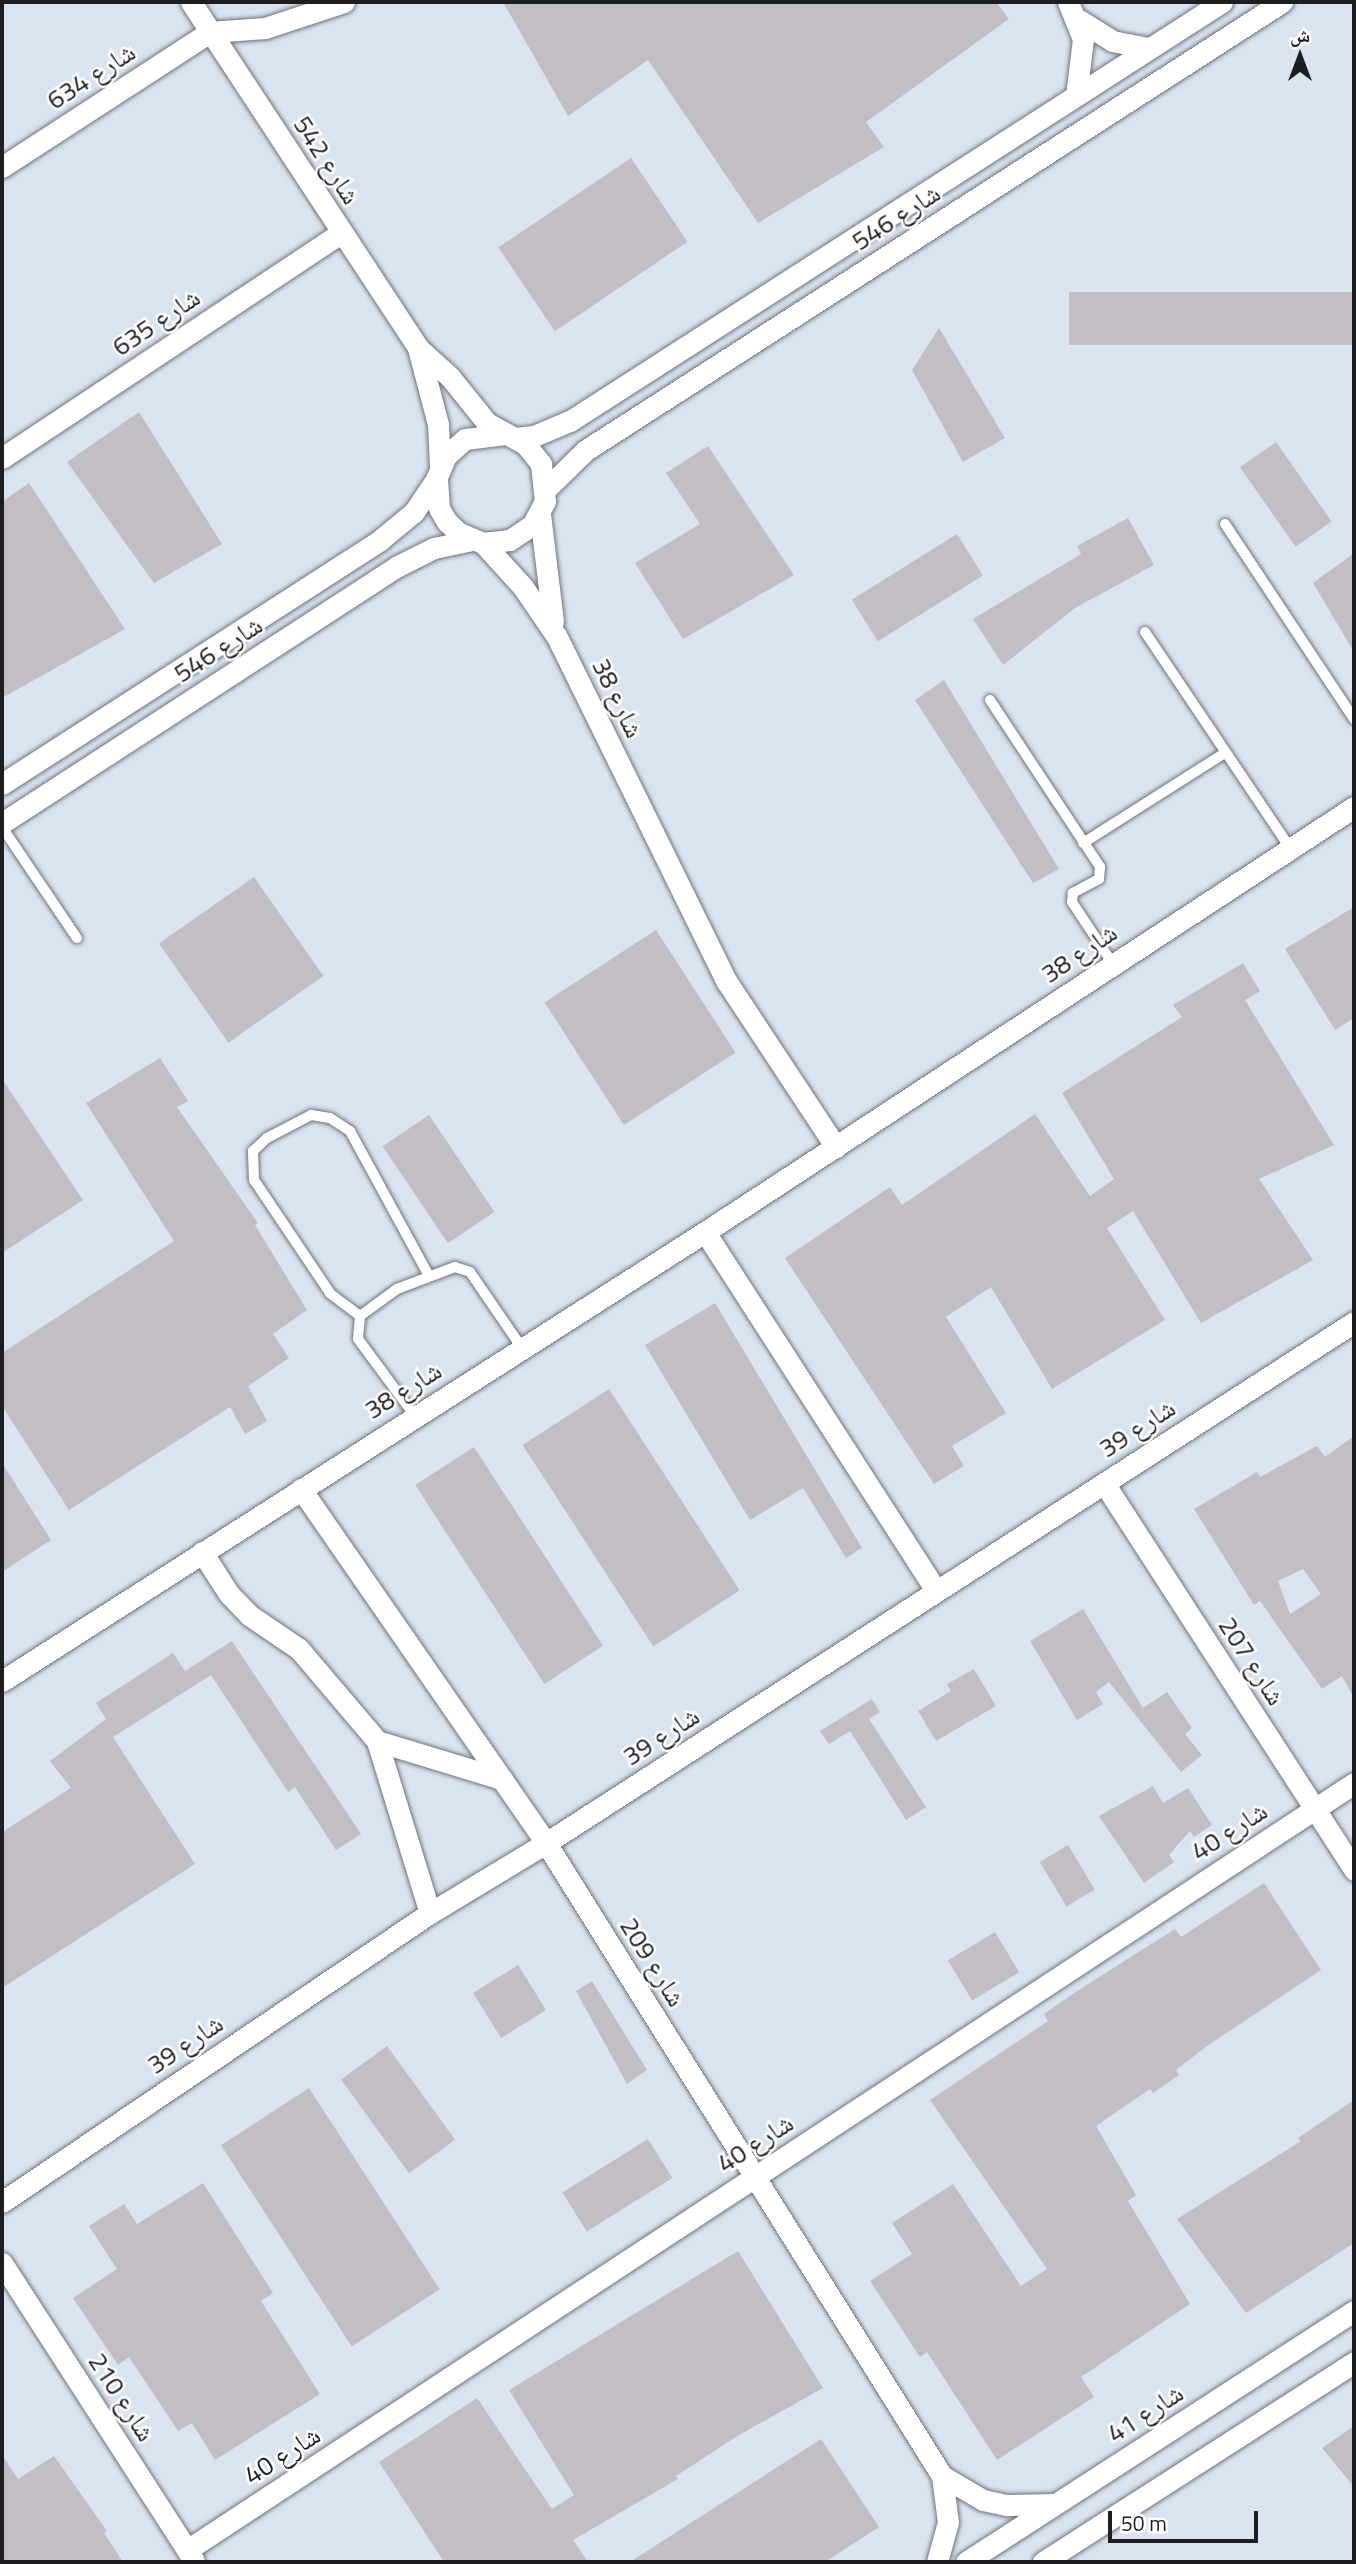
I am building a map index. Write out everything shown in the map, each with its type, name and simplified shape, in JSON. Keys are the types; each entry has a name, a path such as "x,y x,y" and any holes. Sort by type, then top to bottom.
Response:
{"street":[{"name":"شارع 542","path":"191,2 418,348 450,377 473,410 509,436"},
{"path":"210,32 265,29 344,2"},
{"name":"شارع 546","path":"509,436 534,436 570,421 1222,2"},
{"name":"شارع 546","path":"547,488 586,450 1282,2"},
{"path":"1073,11 1112,41 1149,48"},
{"path":"1073,11 1084,58 1076,96"},
{"name":"شارع 634","path":"2,167 210,32"},
{"name":"شارع 635","path":"2,458 341,233"},
{"name":"شارع 542","path":"418,348 438,424 438,472"},
{"path":"509,436 541,464 547,488 540,514 522,534 478,541 447,522 439,508 438,472 465,439 509,436"},
{"name":"شارع 546","path":"2,784 380,540 414,512 438,472"},
{"name":"شارع 38","path":"540,514 544,576 557,637"},
{"name":"شارع 546","path":"2,825 396,567 434,548 478,541"},
{"name":"شارع 38","path":"478,541 523,587 557,637 727,982 836,1147"},
{"name":"شارع 38","path":"2,1681 705,1233 1289,846 1354,807"},
{"path":"705,1233 936,1591"},
{"name":"شارع 39","path":"2,2202 430,1913 546,1843 1354,1322"},
{"name":"شارع 207","path":"1104,1483 1354,1870"},
{"name":"شارع 209","path":"301,1489 546,1843 942,2476 948,2522 937,2562"},
{"path":"202,1552 229,1594 249,1615 299,1649 377,1741 430,1913"},
{"path":"377,1741 502,1779"},
{"name":"شارع 40","path":"191,2556 755,2177 1354,1783"},
{"name":"شارع 210","path":"2,2263 191,2556"},
{"name":"شارع 41","path":"966,2562 1354,2311"},
{"path":"1053,2558 1354,2362"},
{"name":"شارع 209","path":"942,2476 983,2500 1007,2505 1056,2504"}],"lane":[{"path":"1225,524 1354,719"},
{"path":"1145,632 1289,846"},
{"path":"990,701 1100,867 1099,879 1073,893 1072,902 1113,964"},
{"path":"1083,842 1225,753"},
{"path":"2,825 77,938"},
{"path":"360,1316 330,1293 254,1180 253,1152 267,1138 311,1115 330,1118 350,1131 428,1274"},
{"path":"360,1316 428,1274 455,1267 470,1272 522,1348"},
{"path":"360,1316 358,1339 415,1416"}],"shaded area":[{"path":"2,2 1354,2 1354,2562 2,2562"}],"building":[{"path":"503,2 996,2 1009,19 866,122 884,147 758,223 648,60 568,116"},
{"path":"631,158 687,242 555,331 498,247"},
{"path":"1069,292 1354,292 1354,345 1069,345"},
{"path":"939,328 1005,438 963,462 912,370"},
{"path":"139,412 222,544 154,583 67,462"},
{"path":"1276,442 1332,521 1296,547 1240,467"},
{"path":"708,446 794,575 683,639 635,563 700,524 666,473"},
{"path":"29,483 125,629 2,698 2,502"},
{"path":"1128,518 1154,565 1075,608 1003,665 973,619 1081,554 1077,546"},
{"path":"957,534 983,576 878,641 852,600"},
{"path":"1354,553 1354,652 1313,583"},
{"path":"944,680 1059,869 1033,883 915,700"},
{"path":"254,877 323,976 228,1043 159,944"},
{"path":"1354,907 1354,1018 1335,1030 1285,949"},
{"path":"656,930 736,1052 624,1125 544,1002"},
{"path":"1243,963 1260,991 1245,1000 1334,1145 1259,1179 1313,1260 1201,1323 1133,1211 1107,1228 1165,1320 1052,1389 991,1287 946,1317 1006,1413 952,1446 964,1466 934,1484 785,1258 890,1187 902,1205 1035,1114 1090,1196 1114,1179 1062,1093 1182,1017 1173,1005"},
{"path":"160,1058 188,1101 177,1107 258,1223 255,1225 307,1310 273,1334 289,1358 248,1386 267,1421 245,1434 230,1407 69,1510 2,1406 2,1353 174,1241 86,1103"},
{"path":"2,1079 83,1200 2,1253"},
{"path":"429,1115 494,1212 448,1243 383,1146"},
{"path":"715,1303 862,1548 846,1558 803,1488 750,1520 645,1345"},
{"path":"609,1389 740,1590 653,1646 523,1445"},
{"path":"1354,1436 1354,1698 1342,1676 1322,1689 1260,1601 1254,1605 1194,1509 1257,1472 1260,1477 1317,1446 1325,1457","holes":["1303,1569 1321,1594 1290,1614 1278,1581"]},
{"path":"474,1447 603,1646 544,1684 415,1485"},
{"path":"2,1463 51,1540 2,1572"},
{"path":"1083,1609 1143,1708 1167,1692 1192,1728 1185,1734 1202,1755 1181,1772 1109,1682 1096,1692 1103,1704 1077,1720 1030,1641"},
{"path":"232,1641 361,1834 336,1850 295,1787 288,1792 211,1675 113,1737 195,1864 2,1988 2,1832 71,1788 50,1761 106,1719 96,1703 173,1653 185,1671"},
{"path":"974,1669 996,1706 936,1741 918,1711 951,1691 947,1684"},
{"path":"872,1699 880,1712 869,1719 926,1807 906,1820 850,1731 829,1744 820,1731"},
{"path":"1153,1786 1163,1803 1188,1788 1212,1825 1194,1837 1190,1831 1169,1855 1174,1862 1144,1883 1099,1816"},
{"path":"1068,1845 1095,1890 1066,1907 1040,1862"},
{"path":"1264,1883 1321,1970 1207,2046 1176,2070 1179,2075 1153,2093 1150,2089 1096,2126 1136,2195 1128,2201 1190,2304 1081,2377 1094,2397 997,2460 927,2352 920,2357 870,2281 912,2254 892,2223 953,2184 1021,2286 1047,2269 930,2100 1048,2021 1044,2014 1074,1993 1175,1929 1181,1937"},
{"path":"995,1932 1019,1972 972,2001 948,1960"},
{"path":"518,1965 546,2010 501,2038 473,1993"},
{"path":"592,1981 647,2070 627,2084 576,1991"},
{"path":"387,2046 455,2140 409,2173 341,2080"},
{"path":"309,2088 440,2289 352,2346 221,2145"},
{"path":"1354,2100 1354,2243 1246,2313 1177,2219 1301,2141 1298,2138"},
{"path":"648,2139 672,2178 587,2232 562,2193"},
{"path":"203,2183 273,2293 261,2301 320,2394 215,2460 192,2423 178,2431 129,2357 118,2365 73,2298 117,2269 89,2226 124,2204 137,2224"},
{"path":"738,2251 823,2388 739,2435 676,2476 678,2479 573,2540 588,2562 444,2562 379,2462 477,2398 552,2509 574,2495 509,2390"},
{"path":"1354,2426 1354,2487 1322,2448"},
{"path":"821,2439 879,2527 825,2562 630,2562"},
{"path":"2,2455 18,2479 54,2456 107,2531 104,2533 123,2562 2,2562"}]}
